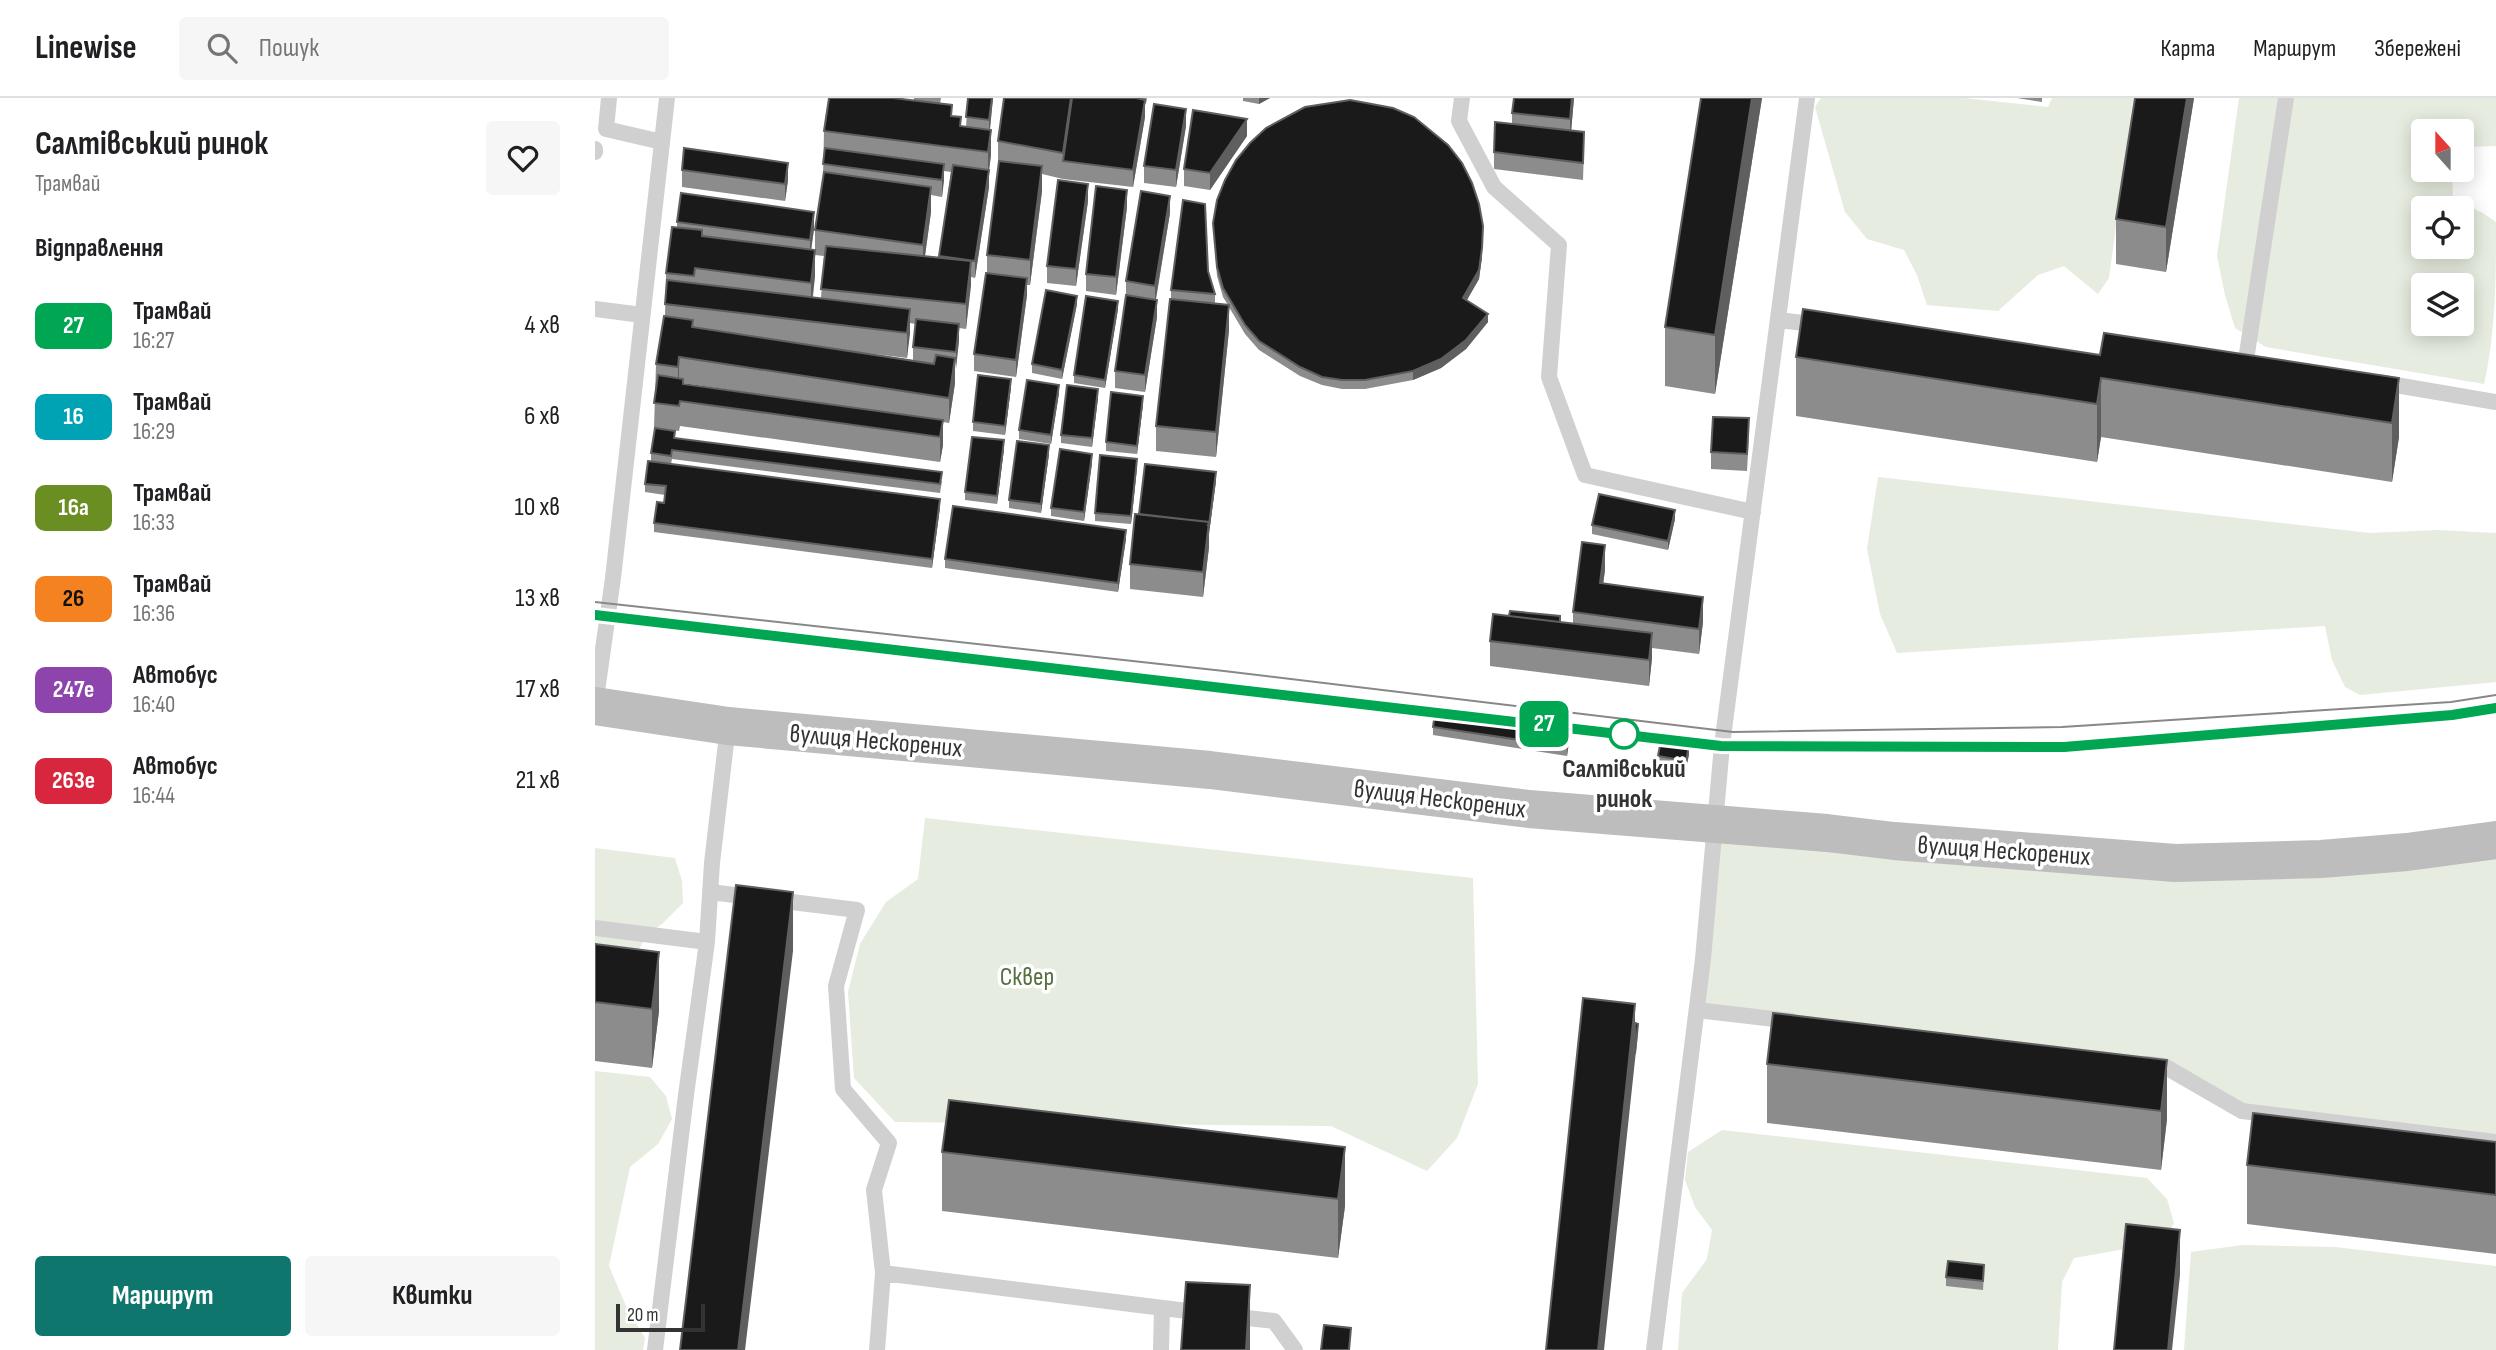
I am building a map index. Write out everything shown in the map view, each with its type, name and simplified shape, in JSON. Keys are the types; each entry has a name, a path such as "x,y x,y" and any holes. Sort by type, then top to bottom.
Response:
{"main road":[{"name":"вулиця Нескорених","path":"595,706 728,726 1210,770 1529,809 2175,863 2321,859 2407,852 2496,840"}],"lane":[{"path":"609,98 606,130 662,142"},
{"path":"595,706 613,578 667,98"},
{"path":"1462,98 1459,121 1494,187 1559,245 1549,377 1585,475 1753,512"},
{"path":"1654,1350 1697,1010 1716,825 1721,746 1807,98"},
{"path":"2246,360 2286,98"},
{"path":"595,309 642,314"},
{"path":"1778,320 1833,327"},
{"path":"2364,380 2496,402"},
{"path":"655,1350 707,942 728,726"},
{"path":"710,892 857,910 836,986 843,1089 889,1143 874,1190 883,1273 877,1350"},
{"path":"595,928 707,942"},
{"path":"1697,1010 1807,1023"},
{"path":"2137,1062 2164,1066 2242,1111 2496,1142"},
{"path":"883,1273 1274,1321 1295,1350"},
{"path":"1161,1350 1163,1308"}],"green space":[{"path":"1821,98 1964,98 2048,107 2052,98 2133,98 2109,278 2098,294 2064,266 2038,275 1998,311 1927,305 1917,275 1904,250 1867,239 1845,212 1815,107"},
{"path":"2239,98 2496,98 2496,146 2475,147 2475,119 2411,119 2411,182 2452,182 2453,196 2411,196 2411,259 2474,259 2474,209 2496,222 2493,324 2484,384 2266,347 2235,328 2217,256"},
{"path":"1878,477 2370,533 2437,530 2496,533 2496,682 2360,695 2345,687 2332,660 2325,626 1897,653 1880,614 1867,549"},
{"name":"Сквер","path":"925,818 1473,878 1478,1084 1457,1138 1427,1171 1331,1126 895,1122 854,1078 848,992 860,944 886,902 918,879"},
{"path":"1716,825 2175,863 2496,839 2496,1142 2242,1111 2164,1066 1697,1010"},
{"path":"595,848 675,858 682,881 683,903 647,935 638,951 595,976"},
{"path":"595,1071 650,1077 666,1096 672,1119 658,1144 630,1167 609,1266 626,1306 645,1338 643,1350 595,1350"},
{"path":"1722,1130 2147,1178 2167,1199 2174,1223 2164,1242 2074,1258 2062,1282 2058,1350 1678,1350 1682,1293 1707,1259 1712,1230 1695,1207 1685,1180 1688,1152"},
{"path":"2242,1245 2335,1247 2496,1266 2496,1350 2184,1350 2191,1252"}],"building":[{"path":"829,98 893,98 952,105 951,116 961,117 960,126 991,130 988,152 824,131"},
{"path":"968,98 992,98 989,120 966,117"},
{"path":"1004,98 1071,98 1063,153 998,141"},
{"path":"1072,98 1145,100 1133,170 1063,161"},
{"path":"1514,98 1572,98 1570,119 1512,113"},
{"path":"1701,98 1752,98 1715,335 1665,327"},
{"path":"2135,98 2187,98 2166,227 2116,219"},
{"path":"1350,100 1393,108 1414,117 1448,145 1462,163 1479,204 1483,226 1479,270 1463,298 1488,314 1466,340 1441,359 1413,371 1365,380 1322,377 1300,367 1259,341 1245,325 1223,288 1217,267 1213,223 1217,200 1236,160 1266,128 1305,107"},
{"path":"1154,104 1186,109 1176,170 1144,166"},
{"path":"1193,110 1247,119 1210,173 1184,169"},
{"path":"1495,122 1584,132 1583,163 1494,152"},
{"path":"684,148 788,163 785,184 682,170"},
{"path":"825,148 944,164 942,180 823,164"},
{"path":"999,161 1042,166 1030,260 987,255"},
{"path":"953,165 989,170 975,261 939,256"},
{"path":"824,172 931,187 923,245 815,230"},
{"path":"1058,180 1088,184 1076,269 1047,266"},
{"path":"1096,186 1127,190 1116,277 1086,274"},
{"path":"1141,191 1170,196 1155,286 1126,281"},
{"path":"681,193 814,212 810,240 677,222"},
{"path":"1183,200 1205,204 1208,271 1215,294 1171,290"},
{"path":"672,227 702,230 702,236 815,250 811,283 695,268 694,276 666,273"},
{"path":"826,246 971,261 966,304 821,289"},
{"path":"986,273 1027,278 1016,360 974,354"},
{"path":"667,280 910,309 907,333 665,304"},
{"path":"1046,290 1077,296 1062,370 1032,364"},
{"path":"1126,295 1157,300 1145,375 1115,371"},
{"path":"1086,296 1118,301 1105,380 1074,375"},
{"path":"1170,299 1229,305 1216,432 1156,426"},
{"path":"1803,309 2100,355 2104,333 2399,378 2392,423 2101,378 2097,404 1796,357"},
{"path":"664,316 693,320 692,327 934,364 936,355 955,358 949,398 679,357 678,367 656,364"},
{"path":"916,319 959,324 956,352 913,347"},
{"path":"658,375 683,379 683,384 943,420 940,437 680,401 679,406 654,403"},
{"path":"978,375 1011,379 1005,426 973,422"},
{"path":"1027,380 1059,385 1051,435 1019,430"},
{"path":"1067,385 1098,389 1092,438 1061,435"},
{"path":"1111,392 1143,396 1137,446 1106,442"},
{"path":"1713,417 1749,418 1747,454 1711,452"},
{"path":"655,428 675,431 674,438 942,472 940,484 672,450 671,456 651,453"},
{"path":"972,437 1004,440 997,496 965,492"},
{"path":"1017,441 1049,445 1041,504 1009,500"},
{"path":"1060,449 1092,454 1084,512 1051,508"},
{"path":"1100,455 1137,459 1131,516 1095,513"},
{"path":"648,461 940,499 932,559 654,523 657,502 664,503 666,486 645,484"},
{"path":"1145,464 1216,472 1209,525 1209,522 1139,514"},
{"path":"1599,494 1675,510 1668,541 1592,525"},
{"path":"953,506 1126,530 1118,583 945,559"},
{"path":"1135,514 1209,522 1203,572 1130,564"},
{"path":"1582,542 1605,545 1600,583 1703,597 1699,629 1573,612"},
{"path":"1510,611 1560,616 1560,622 1509,616"},
{"path":"1493,614 1652,633 1649,660 1490,641"},
{"path":"1436,706 1570,726 1567,747 1433,727"},
{"path":"1661,740 1689,746 1686,761 1658,756"},
{"path":"736,885 793,892 738,1350 680,1350"},
{"path":"595,944 659,952 652,1009 595,1002"},
{"path":"1583,998 1635,1004 1598,1350 1546,1350"},
{"path":"1773,1013 2167,1060 2161,1111 1767,1064"},
{"path":"1635,1023 1638,1024 1635,1054"},
{"path":"949,1100 1345,1147 1338,1199 942,1152"},
{"path":"2253,1113 2496,1142 2496,1195 2247,1165"},
{"path":"2126,1224 2180,1230 2168,1350 2114,1350"},
{"path":"1948,1261 1984,1265 1983,1281 1946,1277"},
{"path":"1186,1282 1250,1285 1246,1350 1181,1350"},
{"path":"1324,1325 1351,1328 1349,1350 1321,1350"}],"tram line":[{"path":"595,602 1224,671 1733,732 2062,727 2451,702 2496,695"},
{"path":"595,615 1454,714"},
{"name":"27","path":"595,615 1721,746 2064,747 2452,715 2496,708"},
{"path":"1551,725 1722,745 2064,747 2452,715 2496,708"}],"place":[{"name":"Салтівський ринок","path":"1624,734"}]}
